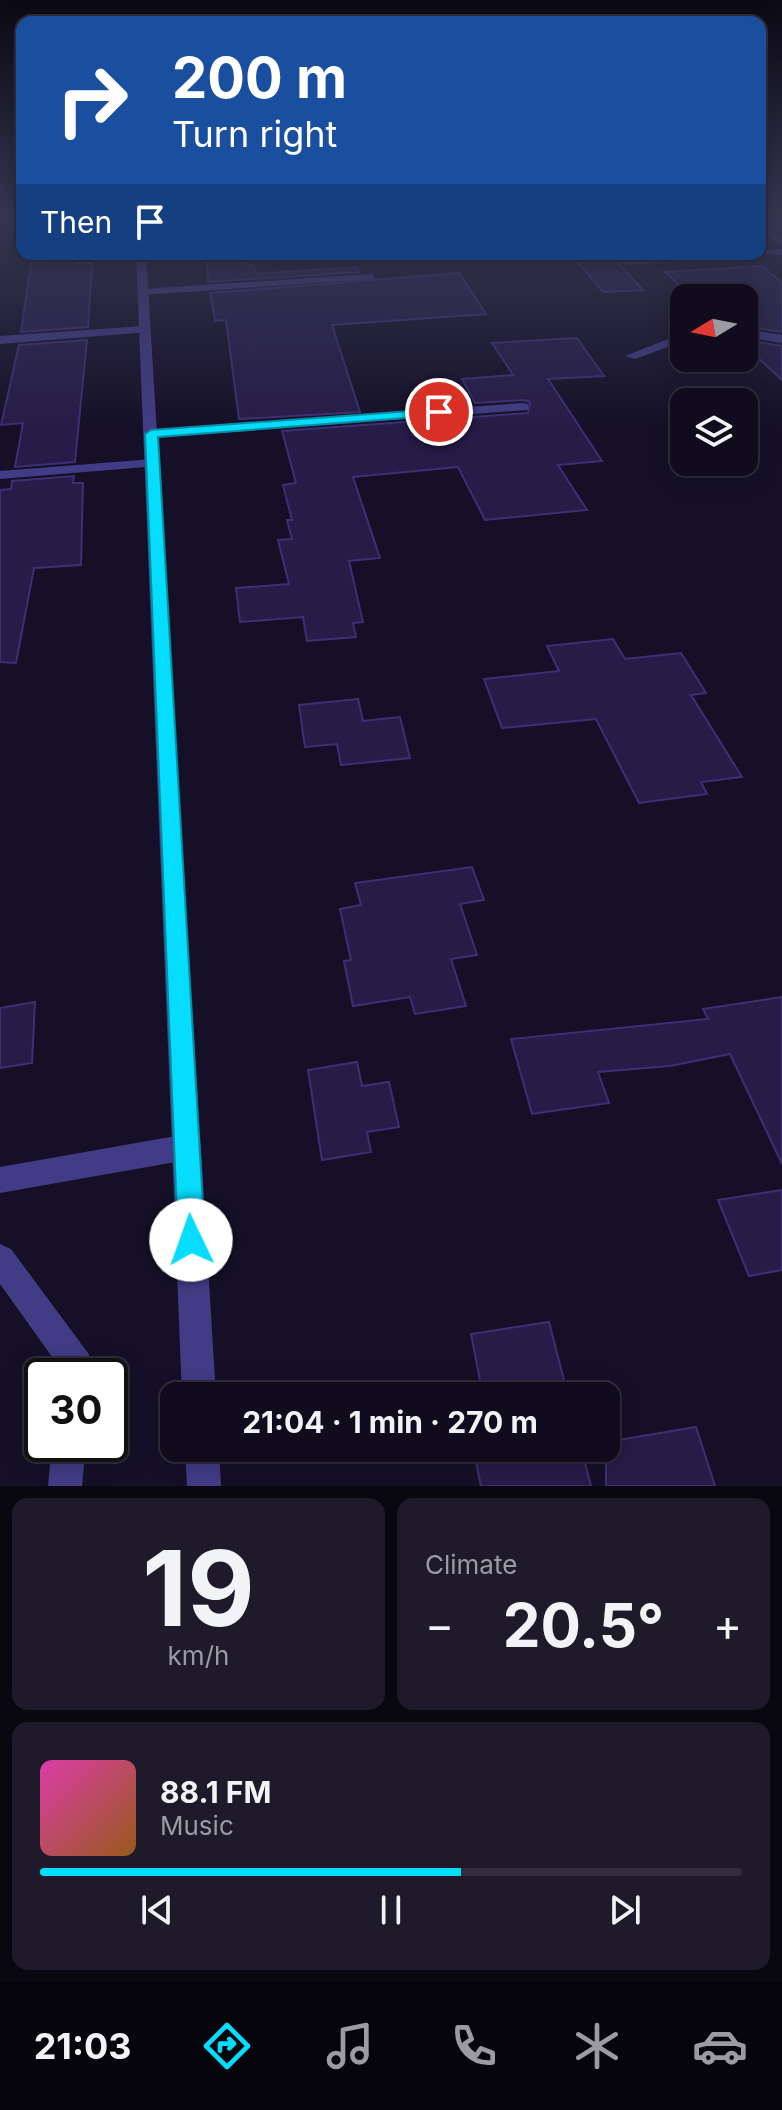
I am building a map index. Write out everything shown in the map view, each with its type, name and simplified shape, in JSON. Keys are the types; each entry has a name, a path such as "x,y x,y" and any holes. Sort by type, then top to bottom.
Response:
{"street":[{"path":"182,289 142,292 198,1382"},
{"path":"0,340 144,330"},
{"path":"758,335 782,339"},
{"path":"631,356 670,342"},
{"path":"151,434 523,407"},
{"path":"0,475 153,463"},
{"path":"0,1180 187,1147"},
{"path":"0,1259 73,1358"},
{"path":"65,1486 67,1462"},
{"path":"203,1462 204,1486"}],"building":[{"path":"27,289 90,289 88,327 21,332"},
{"path":"255,289 470,289 486,314 332,325 360,412 239,419 226,320 215,321 210,293"},
{"path":"601,289 643,290 603,292"},
{"path":"758,289 782,289 782,332 758,328"},
{"path":"577,338 604,376 548,379 602,461 558,465 587,510 485,520 458,467 353,477 380,558 349,561 363,622 353,623 356,637 307,641 303,617 240,622 236,588 289,584 278,540 292,539 287,520 292,520 283,485 296,483 282,431 528,413 530,402 524,400 475,403 462,379 513,375 492,343"},
{"path":"87,340 75,462 15,467 23,423 1,425 19,345"},
{"path":"758,342 782,346 782,380 758,358"},
{"path":"74,476 73,483 83,483 81,565 34,568 16,663 0,662 0,490 11,489 12,481"},
{"path":"613,639 625,659 681,653 706,693 691,695 742,777 701,782 707,794 639,803 596,719 502,728 484,679 559,671 547,646"},
{"path":"358,699 363,721 400,717 410,758 341,765 337,744 305,747 299,705"},
{"path":"472,867 484,900 460,904 477,955 451,959 466,1006 415,1014 410,997 353,1006 344,961 351,960 340,909 361,905 355,883"},
{"path":"782,997 782,1164 730,1054 670,1066 598,1072 609,1103 532,1114 511,1039 708,1019 703,1009"},
{"path":"35,1002 32,1063 0,1068 0,1008"},
{"path":"357,1062 362,1086 389,1082 399,1127 367,1132 371,1152 322,1160 308,1070"},
{"path":"782,1190 782,1270 749,1276 718,1200"},
{"path":"549,1322 564,1382 480,1382 471,1334"},
{"path":"696,1427 715,1486 606,1486 606,1462 620,1462 620,1440"},
{"path":"476,1462 585,1462 591,1486 481,1486"}],"route":[{"path":"191,1240 151,434 439,412"}]}
